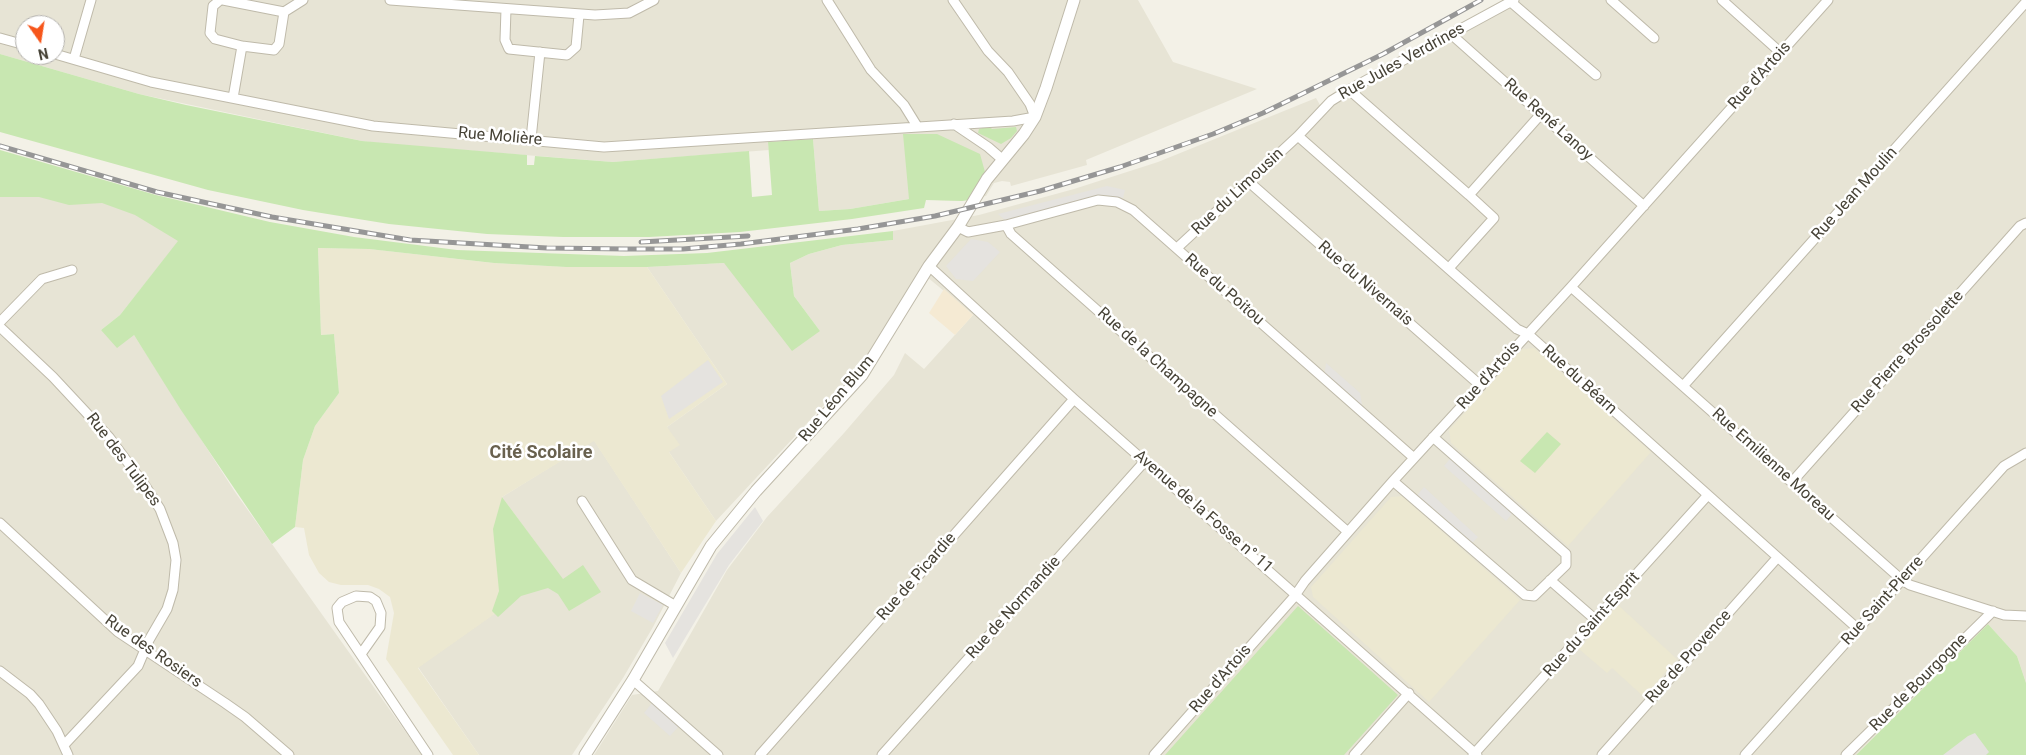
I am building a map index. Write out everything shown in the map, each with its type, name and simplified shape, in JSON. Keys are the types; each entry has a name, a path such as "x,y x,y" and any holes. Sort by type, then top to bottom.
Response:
{"street":[{"path":"74,60 91,0"},
{"path":"284,12 279,44 274,50 242,46 215,39 210,33 213,6 221,0 284,12 303,0"},
{"path":"390,0 579,15 628,13 654,0"},
{"path":"827,0 871,70 904,105 917,126"},
{"path":"953,0 988,51 1008,72 1030,104 1035,117"},
{"name":"Rue Léon Blum","path":"585,755 633,680 718,537 756,491 862,375 930,266 958,228 987,180 1035,117 1074,0"},
{"path":"1611,0 1654,38"},
{"path":"1722,0 1781,53"},
{"name":"Rue d'Artois","path":"1154,755 1394,480 1571,287 1828,0"},
{"path":"1513,1 1596,75"},
{"name":"Rue Jules Verdrines","path":"1298,136 1332,101 1352,88 1513,1"},
{"name":"Rue Jean Moulin","path":"1684,385 2026,2"},
{"path":"506,9 505,40 507,46 512,50 567,55 573,52 576,47 579,15"},
{"name":"Rue René Lanoy","path":"1452,35 1644,206"},
{"path":"0,38 15,42"},
{"path":"233,98 242,46"},
{"path":"531,139 540,52"},
{"name":"Rue Molière","path":"65,57 151,82 387,128 616,146 1035,117"},
{"path":"1352,88 1354,94 1494,218 1449,268"},
{"path":"1468,195 1541,114"},
{"path":"954,124 988,146 1003,160"},
{"name":"Rue du Limousin","path":"1177,248 1298,136"},
{"name":"Rue du Béarn","path":"1298,136 1517,329 1528,334 1777,558 1858,628"},
{"name":"Rue du Nivernais","path":"1249,182 1481,386"},
{"name":"Rue du Poitou","path":"1006,224 1098,200 1116,202 1133,210 1414,458"},
{"name":"Rue Pierre Brossolette","path":"1792,482 2020,226 2026,223"},
{"path":"958,228 968,232 1006,224"},
{"name":"Rue de la Champagne","path":"1006,224 1011,234 1348,532"},
{"name":"Avenue de la Fosse n° 11","path":"930,266 1074,398 1409,693 1475,754"},
{"path":"0,322 42,279 72,270"},
{"name":"Rue Emilienne Moreau","path":"1571,287 1684,385 1902,580 1910,585 2013,617 2026,616"},
{"name":"Rue des Tulipes","path":"0,326 53,377 109,437 146,487 165,522 173,543 176,560 174,582 167,608 144,650 138,666 64,745"},
{"name":"Rue de Picardie","path":"760,755 1074,398"},
{"path":"1394,480 1525,595 1534,596 1566,565 1566,554 1433,437"},
{"name":"Rue Saint-Pierre","path":"1745,755 2004,466 2026,453"},
{"name":"Rue de Normandie","path":"882,755 1145,461"},
{"name":"Rue du Saint-Esprit","path":"1475,754 1708,496"},
{"path":"582,501 632,580 676,606"},
{"name":"Rue des Rosiers","path":"0,523 112,626 144,650 239,712 289,755"},
{"name":"Rue de Provence","path":"1602,755 1777,558"},
{"path":"1550,580 1597,620"},
{"path":"361,654 380,627 381,613 376,601 370,597 356,596 342,602 337,608 336,614 343,628 428,755"},
{"name":"Rue de Bourgogne","path":"1846,755 1993,611"},
{"path":"0,670 30,694 39,704 68,755"},
{"path":"633,680 718,755"},
{"path":"1354,755 1409,693"}],"shaded area":[{"path":"0,0 1138,0 1173,62 1257,89 1086,160 1087,165 1011,186 1010,182 994,183 986,196 962,201 909,199 850,209 819,211 813,139 768,142 769,150 613,162 362,141 139,94 38,65 65,65 65,15 15,15 15,58 0,54"},
{"path":"1503,0 2026,0 2026,683 2017,656 1988,624 1856,755 594,755 632,695 658,691 727,570 767,517 894,375 905,353 924,369 973,315 921,272 869,352 851,376 716,521 669,452 667,427 727,384 647,267 724,263 820,331 794,296 790,263 809,254 842,245 893,240 893,231 979,215 1074,189 1158,162 1316,98 1320,105 1337,93"},
{"path":"0,167 194,222 120,315 101,330 134,335 235,492 422,755 0,755"},
{"path":"1107,186 1125,190 1123,198 1104,195 1006,221 998,214"},
{"path":"971,239 988,242 1000,252 973,281 956,279 946,266"},
{"path":"318,248 369,249 494,263 566,267 647,267 727,384 667,427 680,445 669,452 716,521 681,573 594,441 502,497 552,565 506,606 418,668 479,755 453,755 386,659 394,613 390,597 379,589 368,585 341,585 329,582 319,573 309,555 304,528 295,527 303,460 315,426 339,393 334,334 321,335"},
{"path":"944,289 973,315 955,335 929,313"},
{"path":"1534,348 1651,452 1568,546 1451,443 1449,430 1522,349"},
{"path":"708,360 723,382 669,419 661,396"},
{"path":"1326,363 1360,393 1363,411 1324,378"},
{"path":"594,440 681,573 653,627 623,678 572,755 479,755 418,667 505,606 552,565 502,497"},
{"path":"1453,455 1516,509 1506,521 1444,466"},
{"path":"1424,487 1478,537 1469,546 1414,499"},
{"path":"1402,496 1520,600 1429,702 1313,597 1311,587 1391,497"},
{"path":"755,507 763,521 729,565 673,658 665,643 717,554"},
{"path":"640,593 663,605 653,623 631,611"},
{"path":"1618,605 1677,659 1644,697 1612,668 1607,673 1579,649"},
{"path":"652,703 679,726 670,736 644,713"},
{"path":"1975,733 1989,752 1986,755 1943,755 1968,736"}],"green space":[{"path":"0,54 15,58 15,65 38,65 139,94 186,105 362,141 527,155 527,165 534,165 535,156 613,162 749,151 752,197 772,195 768,142 813,139 819,211 850,209 909,199 903,134 937,134 980,154 985,172 969,200 926,200 924,208 852,219 740,232 649,237 563,237 487,234 389,224 303,210 208,190 0,132"},
{"path":"989,126 992,129 1016,127 1017,131 1011,138 1001,144 978,133 979,129"},
{"path":"0,150 156,195 270,222 354,237 457,250 624,256 707,253 893,231 893,240 842,245 809,254 790,263 794,296 820,331 792,351 724,263 647,267 566,267 494,263 369,249 318,248 321,335 334,334 339,393 315,426 303,460 295,527 272,544 181,410 134,335 117,348 101,330 120,315 178,241 135,215 102,203 69,205 39,197 0,197"},
{"path":"1547,432 1561,444 1535,473 1520,461"},
{"path":"502,497 563,579 583,565 601,592 569,611 558,594 548,588 521,596 498,617 492,611 499,591 493,529"},
{"path":"1298,606 1398,695 1344,755 1165,755"},
{"path":"1988,624 2017,656 2026,683 2026,755 1856,755"}],"railway":[{"path":"0,146 157,192 272,217 410,240 547,248 627,249 683,249 741,244 858,229 935,216 1040,191 1120,167 1213,134 1263,113 1383,54 1481,0"},
{"path":"641,242 748,236"}],"district":[{"name":"Cité Scolaire","path":"541,453"}]}
